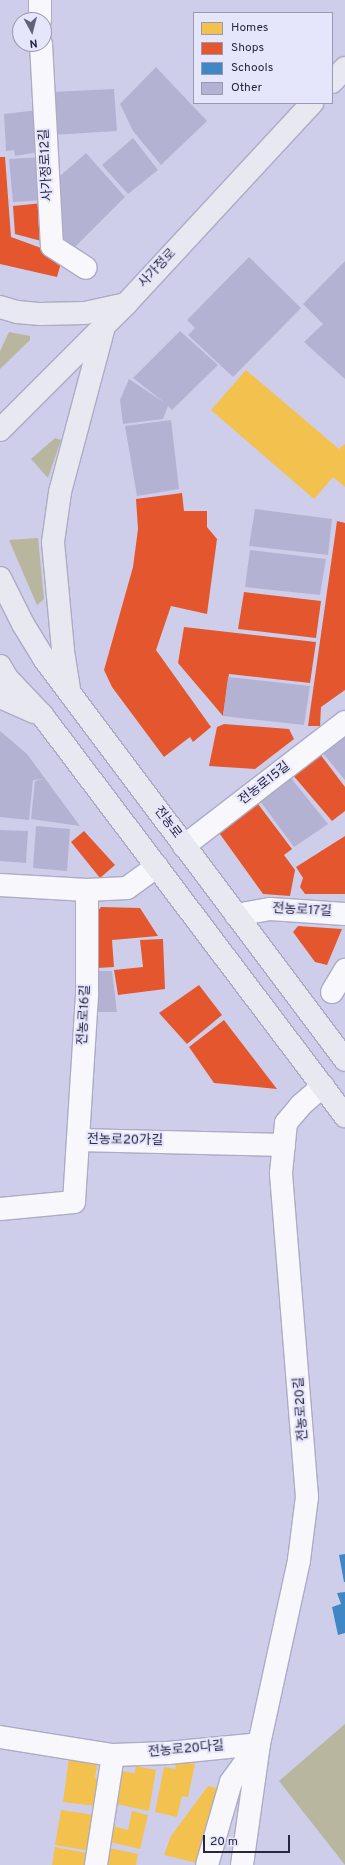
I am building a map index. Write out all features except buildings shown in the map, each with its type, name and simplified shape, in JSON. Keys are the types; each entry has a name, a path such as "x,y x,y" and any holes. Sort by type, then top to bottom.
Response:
{"main road":[{"path":"333,81 345,68"},
{"name":"사가정로","path":"0,430 126,304 311,104"},
{"path":"0,307 17,312 41,314 77,313 126,304"},
{"path":"69,692 63,650 53,542 60,492 105,326"},
{"name":"전농로","path":"0,578 23,624 69,692 345,1060"},
{"path":"0,666 7,678 42,715 345,1116"},
{"path":"0,697 42,715"}],"street":[{"path":"40,0 40,12"},
{"name":"사가정로12길","path":"41,52 52,246 86,268"},
{"name":"전농로15길","path":"184,846 345,722"},
{"path":"0,885 87,890 127,888 157,866"},
{"name":"전농로16길","path":"79,1140 87,993 87,890"},
{"name":"전농로17길","path":"236,915 270,909 345,914"},
{"path":"332,992 345,970"},
{"name":"전농로20길","path":"242,1865 259,1744 299,1560 307,1497 281,1173 286,1123 301,1105 323,1086"},
{"name":"전농로20가길","path":"0,1209 74,1202 79,1140 284,1145"},
{"name":"전농로20다길","path":"0,1736 113,1755 168,1753 259,1744"},
{"name":"전농로20길","path":"207,1865 231,1782 259,1744"},
{"path":"96,1865 113,1755"}],"shaded area":[{"path":"9,332 30,336 30,340 0,369 0,351"},
{"path":"55,438 61,440 48,478 31,459"},
{"path":"38,538 44,599 37,605 9,540"},
{"path":"345,1724 345,1865 279,1781"}]}
